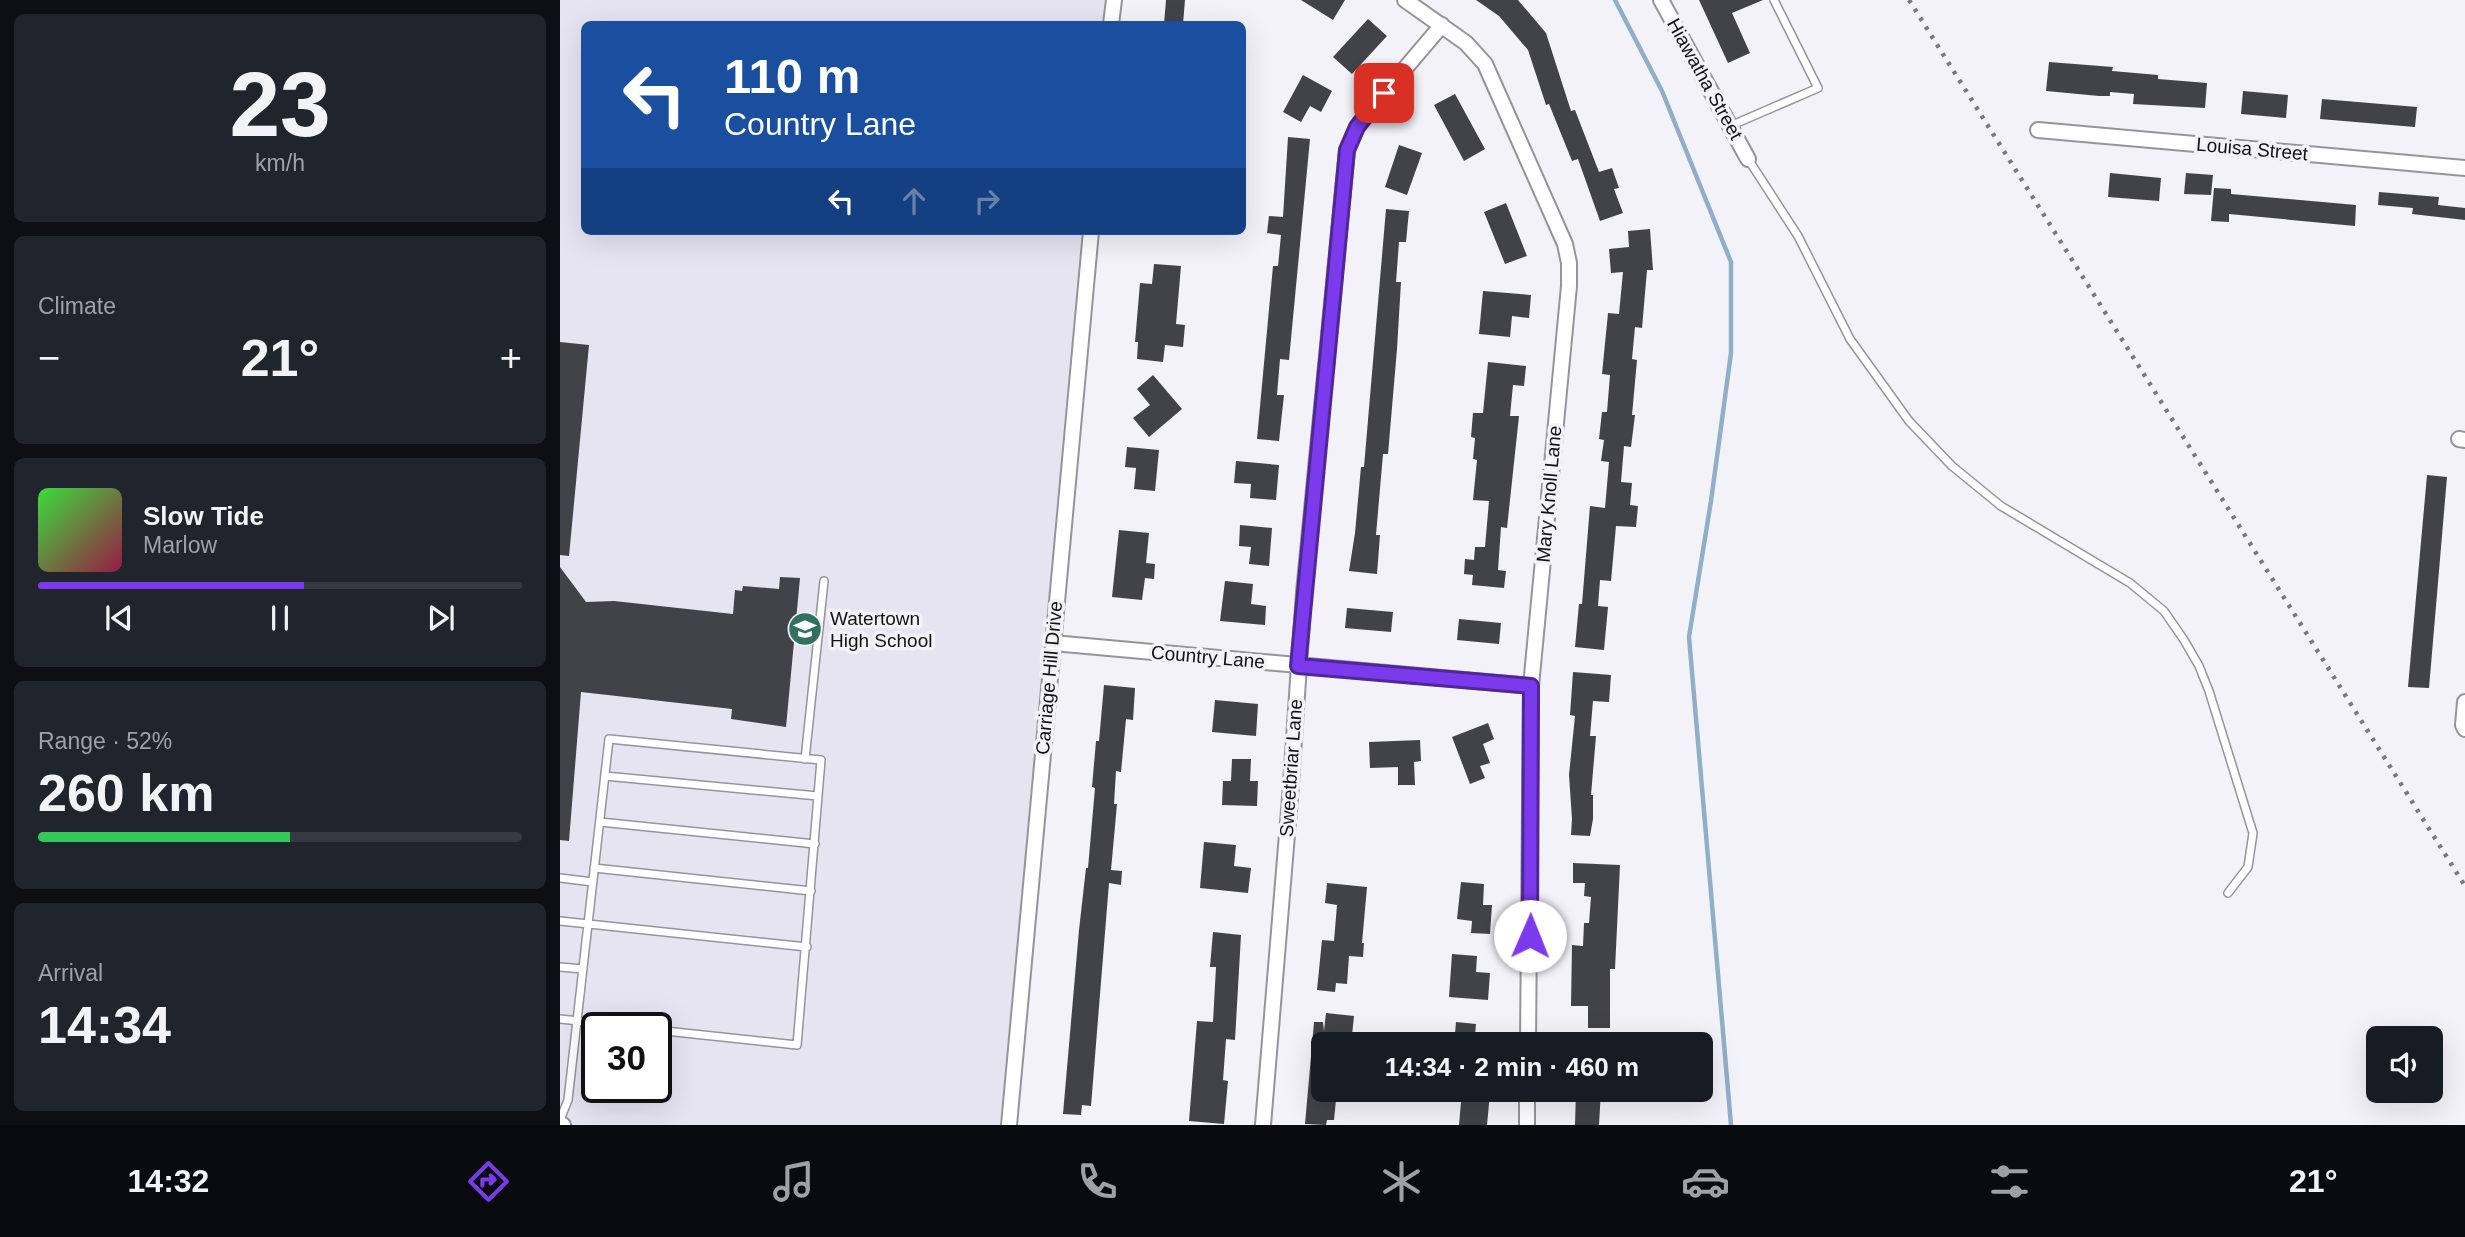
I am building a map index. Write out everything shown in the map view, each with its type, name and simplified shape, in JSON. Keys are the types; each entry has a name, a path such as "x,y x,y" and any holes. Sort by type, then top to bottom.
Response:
{"street":[{"path":"1111,21 1114,0"},
{"name":"Mary Knoll Lane","path":"1405,0 1476,52 1485,64 1565,244 1569,263 1531,686 1528,1032"},
{"name":"Hiawatha Street","path":"1661,0 1748,159"},
{"name":"Sweetbriar Lane","path":"1263,1125 1298,666 1347,150 1357,127 1369,111 1441,26"},
{"name":"Louisa Street","path":"2038,130 2465,168"},
{"name":"Carriage Hill Drive","path":"1009,1125 1091,235"},
{"name":"Country Lane","path":"1052,643 1531,686"},
{"path":"2465,702 2465,729"},
{"path":"1527,1102 1527,1125"}],"lane":[{"path":"1730,126 1818,88 1774,0"},
{"path":"1748,159 1798,236 1850,340 1909,421 1952,466 2001,506 2130,583 2164,611 2184,640 2209,691 2253,833 2248,867 2228,893"},
{"path":"805,759 824,581"},
{"path":"561,1123 568,1100 609,739 821,760 797,1045 672,1032"},
{"path":"605,776 818,796"},
{"path":"600,822 815,844"},
{"path":"594,868 811,891"},
{"path":"560,878 593,882"},
{"path":"560,921 807,947"},
{"path":"560,967 583,969"},
{"path":"560,1019 581,1021"}],"shaded area":[{"name":"Watertown High School","path":"560,0 1113,0 1110,21 581,21 581,235 1089,235 1000,1125 560,1125"}],"building":[{"path":"1166,0 1185,0 1183,21 1164,21"},
{"path":"1301,0 1345,0 1333,20"},
{"path":"1476,0 1518,0 1546,33 1571,111 1575,110 1599,172 1612,168 1619,188 1614,189 1623,213 1600,221 1578,159 1572,161 1549,104 1546,105 1528,50 1499,16"},
{"path":"1699,0 1763,0 1732,13 1750,53 1728,63"},
{"path":"1368,19 1387,36 1352,74 1333,57"},
{"path":"2049,62 2113,67 2112,71 2158,75 2158,79 2207,83 2205,108 2133,104 2134,94 2110,92 2110,96 2099,96 2046,91"},
{"path":"1303,75 1332,91 1321,112 1310,106 1301,122 1283,112"},
{"path":"2243,91 2288,95 2286,118 2241,114"},
{"path":"1455,94 1485,149 1464,161 1434,105"},
{"path":"2322,99 2417,107 2415,127 2320,119"},
{"path":"1288,137 1310,139 1289,360 1280,359 1277,395 1284,395 1279,441 1257,439 1273,266 1278,266 1281,235 1267,233 1269,216 1283,217"},
{"path":"1399,145 1422,153 1407,195 1385,187"},
{"path":"2110,173 2161,178 2159,201 2108,197"},
{"path":"2186,173 2213,175 2211,195 2184,194"},
{"path":"2214,188 2231,189 2231,194 2356,205 2355,226 2229,214 2229,222 2211,221"},
{"path":"2379,192 2439,197 2438,205 2465,208 2465,220 2412,214 2413,208 2378,205"},
{"path":"1506,203 1527,256 1505,264 1484,212"},
{"path":"1386,209 1409,211 1406,242 1399,242 1396,282 1401,282 1397,349 1388,454 1383,454 1376,535 1380,535 1377,574 1349,571 1361,467 1364,467"},
{"path":"1650,229 1653,270 1647,270 1642,328 1635,327 1632,359 1637,360 1632,415 1635,415 1631,447 1624,446 1621,482 1632,483 1630,505 1638,506 1636,527 1616,526 1611,581 1600,580 1598,606 1608,607 1604,650 1575,647 1579,604 1582,604 1590,506 1605,508 1609,462 1601,461 1604,440 1599,439 1602,412 1607,412 1610,375 1602,374 1608,313 1619,314 1623,272 1611,273 1609,249 1629,247 1628,231"},
{"path":"1154,264 1181,266 1176,324 1185,325 1183,347 1165,345 1163,362 1137,359 1138,342 1135,342 1140,283 1152,284"},
{"path":"1483,291 1531,295 1529,318 1512,316 1510,337 1479,334"},
{"path":"560,342 589,345 569,556 560,555"},
{"path":"1488,362 1526,366 1524,386 1513,385 1510,416 1519,416 1507,528 1501,527 1498,570 1506,571 1504,588 1472,585 1473,575 1464,574 1465,559 1474,560 1475,547 1485,547 1489,501 1473,500 1477,460 1473,459 1475,438 1471,437 1473,413 1483,413"},
{"path":"1153,375 1182,409 1149,437 1133,418 1150,405 1137,389"},
{"path":"1127,447 1159,450 1155,491 1134,489 1136,468 1125,467"},
{"path":"1236,461 1279,465 1276,500 1250,498 1251,484 1234,483"},
{"path":"2427,475 2447,477 2429,688 2408,687"},
{"path":"1240,525 1272,528 1269,566 1249,564 1251,547 1239,546"},
{"path":"1119,530 1149,533 1146,563 1155,564 1154,579 1145,578 1142,600 1112,597"},
{"path":"560,567 586,602 614,601 733,614 735,590 742,591 743,586 779,589 780,577 800,578 786,727 731,719 732,709 581,692 569,841 560,840"},
{"path":"1225,581 1253,584 1251,604 1266,606 1265,625 1220,621"},
{"path":"1347,608 1393,612 1391,632 1345,628"},
{"path":"1459,619 1501,623 1499,644 1457,640"},
{"path":"1573,672 1611,675 1609,702 1593,701 1590,736 1596,736 1590,836 1571,835 1569,775 1575,716 1570,715"},
{"path":"1104,685 1135,688 1133,720 1126,719 1121,772 1116,771 1114,804 1117,804 1111,870 1122,871 1121,885 1109,883 1091,1106 1082,1105 1081,1115 1063,1114 1079,930 1088,868 1096,741 1099,741"},
{"path":"1215,700 1258,704 1256,736 1212,732"},
{"path":"1488,723 1494,739 1483,744 1490,763 1480,766 1485,778 1470,784 1452,737"},
{"path":"1420,740 1421,761 1414,762 1415,785 1398,785 1398,767 1370,768 1369,742"},
{"path":"1232,759 1251,759 1250,781 1258,781 1257,806 1222,805 1223,781 1231,781"},
{"path":"1204,842 1236,845 1234,866 1251,868 1248,893 1200,888"},
{"path":"1573,863 1620,865 1615,969 1610,969 1610,1028 1588,1028 1588,1006 1571,1006 1572,945 1583,946 1584,923 1589,923 1591,897 1584,896 1585,883 1573,883"},
{"path":"1461,882 1484,884 1483,905 1492,905 1490,934 1471,933 1472,921 1457,919"},
{"path":"1327,883 1367,887 1363,957 1349,956 1347,984 1336,983 1335,992 1317,990 1322,940 1334,941 1337,905 1325,903"},
{"path":"1213,932 1241,935 1235,1040 1226,1039 1223,1080 1228,1081 1224,1124 1189,1121 1197,1021 1213,1022 1216,967 1210,967"},
{"path":"1452,954 1477,956 1476,972 1490,973 1488,1000 1449,997"},
{"path":"1326,1013 1354,1016 1352,1032 1313,1032 1314,1022 1323,1022 1324,1031"},
{"path":"1456,1022 1476,1024 1475,1032 1455,1032"},
{"path":"1311,1056 1311,1102 1336,1102 1334,1120 1327,1120 1326,1125 1305,1124"},
{"path":"1461,1102 1489,1102 1487,1125 1459,1125"},
{"path":"1576,1102 1600,1102 1599,1125 1575,1125"}],"waterway":[{"path":"1615,0 1662,91 1731,262 1731,353 1689,637 1731,1125"}],"railway":[{"path":"1909,0 2465,886"}],"place":[{"name":"Watertown High School","path":"805,629"}],"route":[{"path":"1384,93 1357,127 1347,150 1298,666 1531,686 1530,936"}]}
